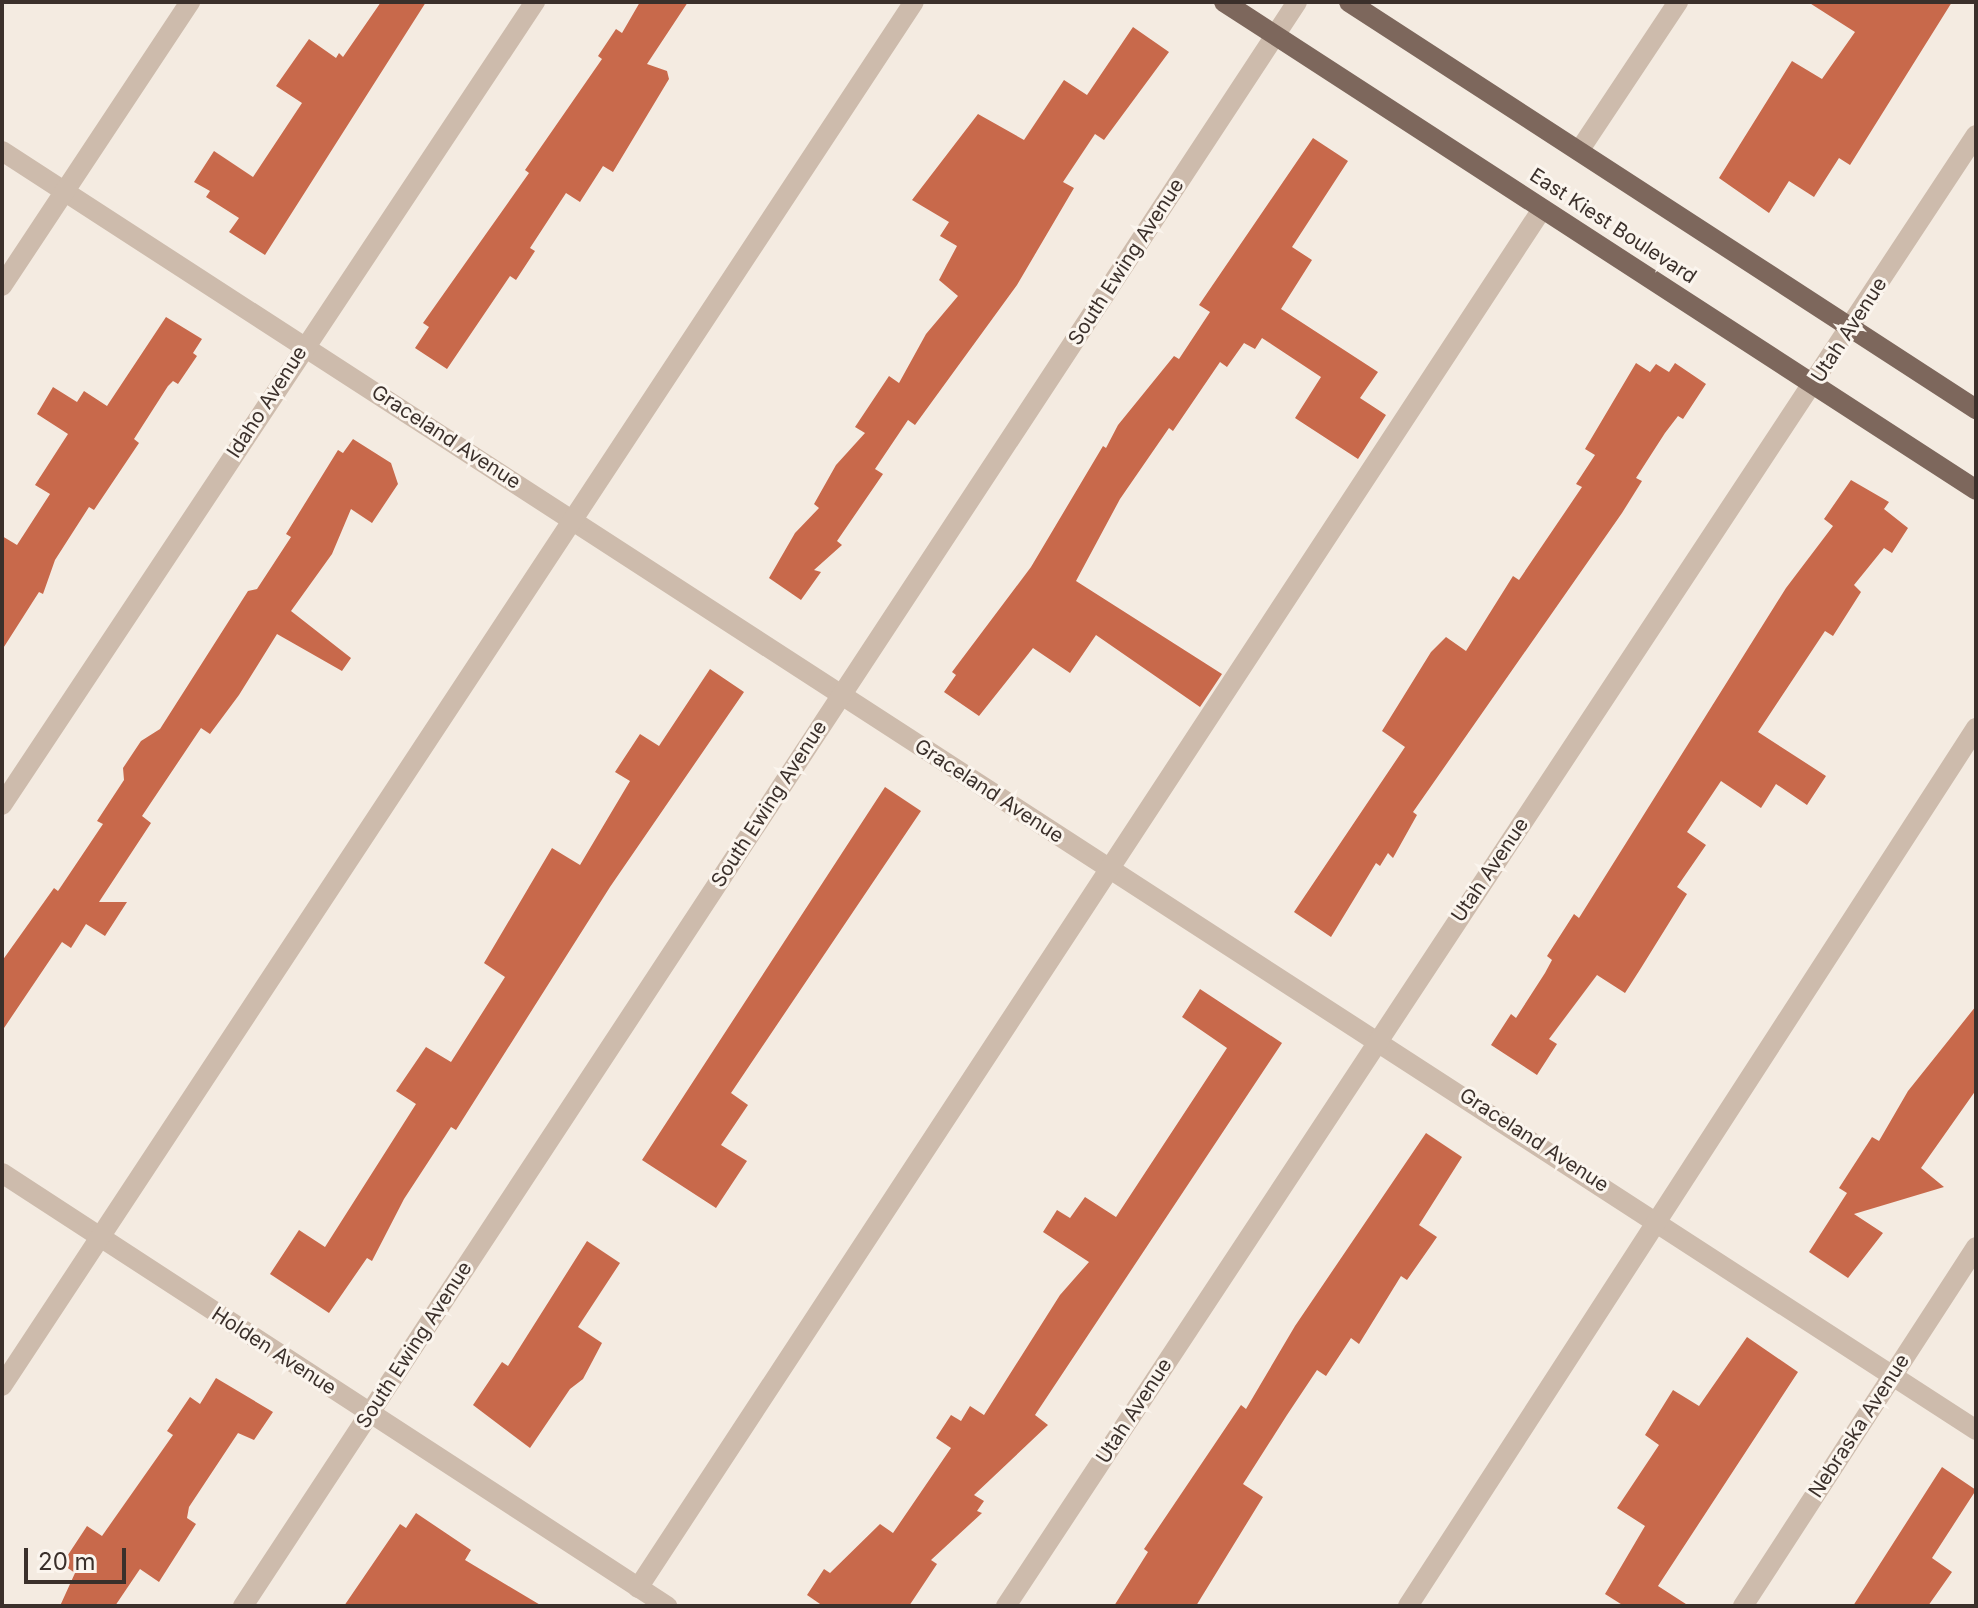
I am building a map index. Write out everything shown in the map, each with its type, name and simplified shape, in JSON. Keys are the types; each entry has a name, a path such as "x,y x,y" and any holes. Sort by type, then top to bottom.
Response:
{"main road":[{"name":"East Kiest Boulevard","path":"1224,2 1976,490"},
{"path":"1349,2 1976,409"}],"street":[{"path":"2,286 190,2"},
{"name":"Idaho Avenue","path":"2,805 305,344 535,2"},
{"path":"2,1386 914,2"},
{"name":"South Ewing Avenue","path":"243,1606 1297,2"},
{"path":"1579,151 1678,2"},
{"name":"Utah Avenue","path":"1006,1606 1377,1038 1976,135"},
{"name":"Graceland Avenue","path":"2,151 305,344 1107,867 1377,1038 1976,1430"},
{"path":"638,1588 1107,867 1542,209"},
{"path":"1408,1606 1976,728"},
{"name":"Holden Avenue","path":"2,1173 667,1606"},
{"name":"Nebraska Avenue","path":"1743,1606 1976,1247"}],"building":[{"path":"381,2 426,2 265,255 229,232 239,218 206,197 210,191 194,182 214,151 253,177 302,103 276,86 309,39 336,58 339,53 343,57"},
{"path":"640,2 688,2 647,64 667,71 669,79 613,172 603,166 580,202 566,193 530,248 535,251 516,280 510,276 447,369 415,348 429,327 423,323 529,173 525,170 602,59 598,56 616,29 622,33"},
{"path":"1808,2 1952,2 1850,165 1839,158 1814,197 1789,181 1769,213 1719,178 1792,61 1822,79 1855,32"},
{"path":"1133,27 1169,52 1104,140 1095,134 1063,182 1074,188 1017,285 915,425 908,420 875,469 883,474 837,541 842,545 814,570 821,572 801,600 769,578 795,533 819,508 814,504 836,465 865,433 855,427 889,376 899,383 926,334 958,296 939,280 957,246 940,236 949,222 912,200 978,114 1024,140 1064,80 1087,95"},
{"path":"1313,138 1348,161 1292,247 1312,260 1281,309 1378,372 1360,398 1386,415 1358,459 1295,418 1321,377 1262,338 1255,349 1244,343 1227,367 1220,362 1173,431 1169,428 1120,499 1076,581 1222,674 1200,707 1096,635 1070,673 1033,648 979,716 944,692 956,675 952,672 1031,567 1118,425 1174,356 1179,359 1210,312 1199,305"},
{"path":"166,317 202,339 193,353 197,356 178,384 173,381 168,386 134,439 139,443 94,510 89,507 55,560 43,594 39,592 2,650 2,536 17,545 50,494 35,485 68,434 37,414 53,387 77,402 84,391 107,406"},
{"path":"1636,363 1650,372 1656,364 1669,372 1675,363 1706,384 1683,419 1678,416 1665,433 1636,478 1642,481 1622,513 1413,812 1417,815 1393,858 1388,853 1380,866 1376,863 1331,937 1294,912 1405,747 1382,731 1431,652 1446,637 1466,651 1513,576 1519,580 1582,487 1576,484 1595,455 1585,449"},
{"path":"353,439 391,463 398,484 372,523 351,509 332,554 291,611 351,658 342,671 277,634 239,695 210,734 201,728 142,816 151,823 99,902 127,902 105,936 86,924 71,948 62,942 2,1031 2,961 54,888 58,891 103,824 97,821 124,780 123,768 141,741 160,729 248,591 257,589 291,537 286,534 338,450 343,453"},
{"path":"1851,480 1889,502 1884,509 1908,528 1892,553 1884,548 1854,585 1861,592 1833,636 1825,631 1758,732 1826,776 1807,805 1776,784 1761,808 1721,781 1687,832 1706,845 1677,887 1687,894 1641,968 1625,993 1597,975 1549,1039 1557,1044 1537,1075 1491,1045 1511,1014 1516,1018 1545,973 1552,960 1547,956 1574,914 1579,918 1786,588 1833,526 1824,519"},
{"path":"710,669 744,692 610,887 456,1130 451,1127 404,1199 372,1261 367,1258 329,1313 270,1274 299,1230 325,1247 416,1104 396,1091 426,1047 451,1062 505,977 484,963 552,848 580,865 630,781 615,772 640,734 659,746"},
{"path":"885,787 921,811 731,1093 748,1105 721,1145 747,1161 716,1208 642,1160"},
{"path":"1200,989 1282,1043 1035,1415 1048,1425 974,1495 984,1501 977,1511 982,1513 931,1560 937,1564 909,1606 823,1606 807,1595 824,1569 830,1573 880,1524 893,1533 951,1448 936,1438 951,1415 961,1421 970,1406 984,1415 1060,1295 1089,1262 1043,1232 1057,1210 1070,1218 1085,1197 1116,1217 1227,1048 1182,1017"},
{"path":"1976,1006 1976,1090 1921,1168 1944,1187 1854,1214 1883,1233 1848,1278 1809,1252 1847,1193 1839,1188 1872,1137 1879,1141 1908,1091"},
{"path":"1426,1133 1462,1157 1419,1225 1437,1237 1407,1280 1401,1276 1359,1344 1351,1338 1326,1376 1317,1370 1287,1415 1243,1484 1263,1497 1196,1606 1114,1606 1148,1552 1144,1549 1241,1405 1246,1409 1295,1326"},
{"path":"587,1241 620,1263 578,1327 602,1343 583,1379 570,1389 530,1448 473,1405 502,1362 508,1366"},
{"path":"1747,1337 1798,1372 1658,1586 1689,1606 1624,1606 1605,1594 1645,1526 1617,1508 1659,1445 1645,1435 1673,1390 1699,1406"},
{"path":"216,1378 273,1412 254,1440 238,1433 189,1507 187,1518 196,1524 159,1582 140,1569 115,1606 60,1606 75,1573 62,1564 87,1526 102,1536 173,1435 167,1431 190,1397 200,1404"},
{"path":"1942,1467 1976,1490 1932,1558 1952,1572 1928,1606 1853,1606"},
{"path":"416,1513 471,1550 465,1560 542,1606 344,1606 400,1524 406,1528"}]}
